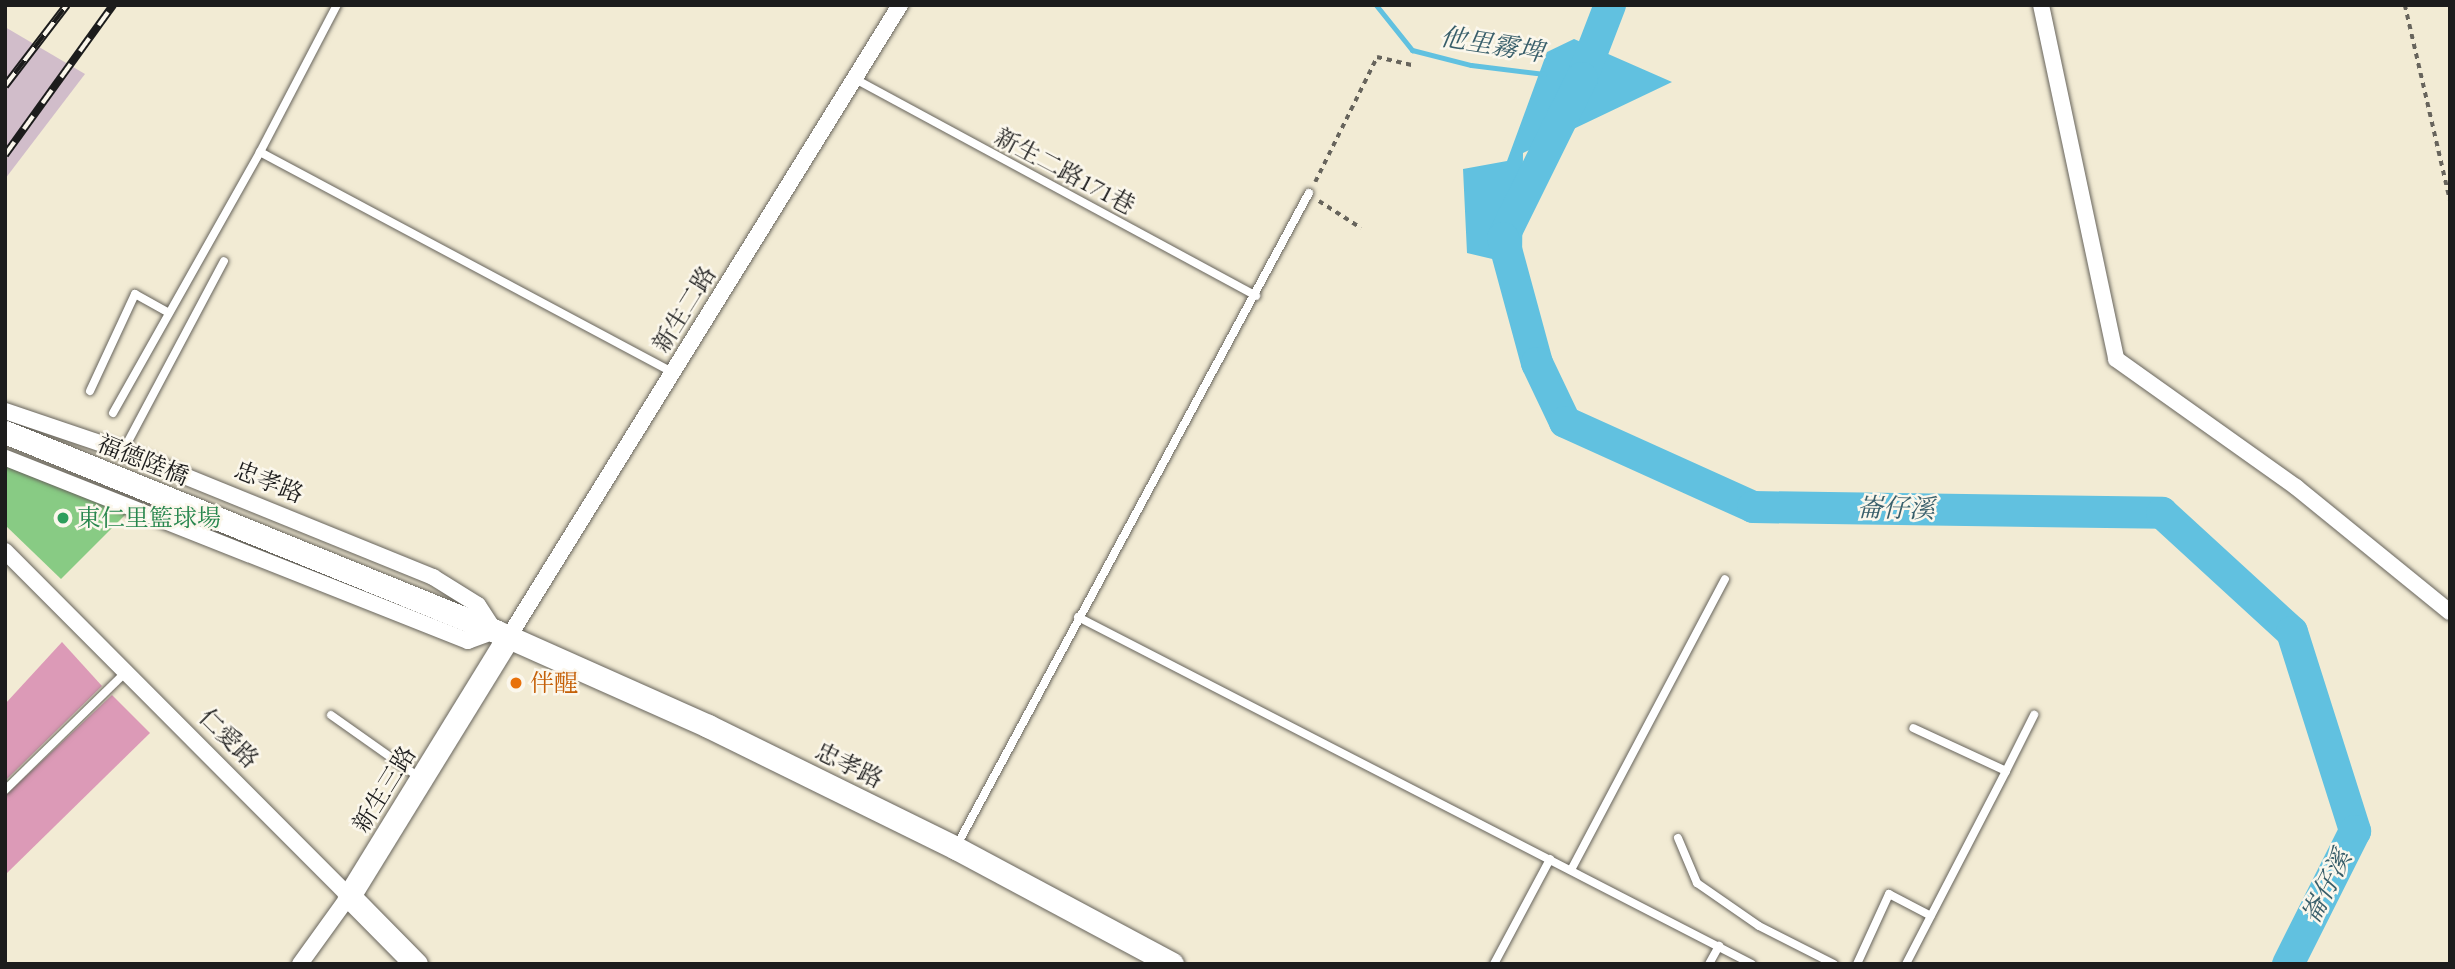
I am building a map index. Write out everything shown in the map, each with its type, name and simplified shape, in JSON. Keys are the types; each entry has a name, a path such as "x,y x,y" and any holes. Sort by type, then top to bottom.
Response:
{"main road":[{"name":"福德陸橋","path":"5,432 501,634"},
{"name":"新生三路","path":"349,896 421,778 501,634"},
{"name":"忠孝路","path":"501,634 708,726 956,848 1172,964"},
{"name":"仁愛路","path":"349,896 415,964"}],"street":[{"name":"新生二路","path":"501,634 672,372 900,5"},
{"path":"2041,5 2116,359 2296,487 2450,612"},
{"name":"忠孝路","path":"5,411 123,451 433,577 478,605 501,634"},
{"path":"5,458 468,640 501,634"},
{"name":"仁愛路","path":"5,551 349,896"},
{"name":"新生三路","path":"300,964 349,896"}],"lane":[{"path":"113,413 260,152 337,5"},
{"name":"新生二路171巷","path":"855,79 1256,296"},
{"path":"260,152 672,372"},
{"path":"956,848 1078,617 1256,296 1309,193"},
{"path":"123,451 224,261"},
{"path":"90,391 135,294 169,313"},
{"path":"1571,870 1725,579"},
{"path":"1078,617 1752,964"},
{"path":"5,790 125,673"},
{"path":"331,715 421,778"},
{"path":"1906,964 2034,715"},
{"path":"1913,728 2006,771"},
{"path":"1678,838 1697,883 1759,926 1834,964"},
{"path":"1494,964 1550,859"},
{"path":"1857,964 1889,894 1931,916"},
{"path":"1709,964 1719,946"}],"path":[{"path":"2405,5 2450,200"},
{"path":"1362,228 1309,193 1377,57 1415,66"}],"shaded area":[{"path":"5,27 85,74 5,179"}],"green space":[{"name":"東仁里籃球場","path":"5,466 128,512 61,579 5,525"}],"water":[{"path":"1574,39 1672,82 1523,153 1522,266 1467,253 1463,169 1507,161 1547,52"}],"building":[{"path":"62,642 102,686 5,781 5,704"},
{"path":"112,695 150,733 5,875 5,796"}],"waterway":[{"name":"他里霧埤","path":"1376,5 1412,50 1471,65 1544,74"},
{"name":"崙仔溪","path":"1610,5 1582,78 1503,238 1537,363 1565,422 1753,507 2162,513 2292,632 2355,831 2288,964"}],"railway":[{"path":"5,86 67,5"},
{"path":"5,155 113,5"}],"place":[{"name":"東仁里籃球場","path":"63,518"},
{"name":"伴醒","path":"516,683"}]}
